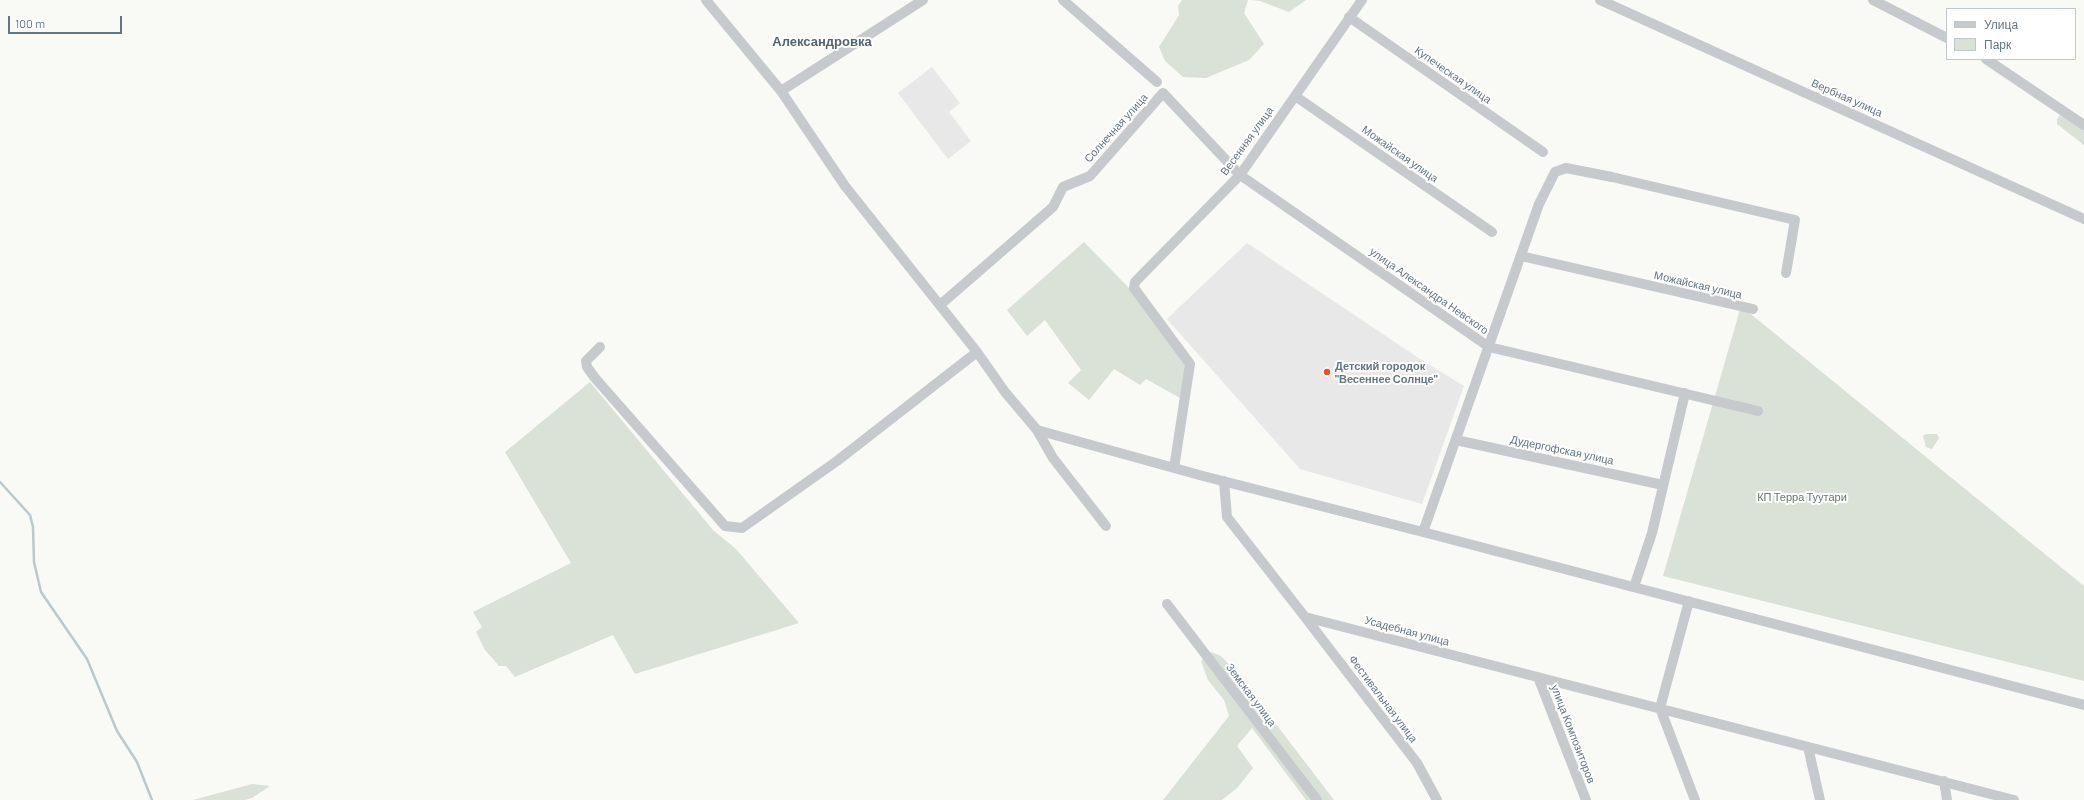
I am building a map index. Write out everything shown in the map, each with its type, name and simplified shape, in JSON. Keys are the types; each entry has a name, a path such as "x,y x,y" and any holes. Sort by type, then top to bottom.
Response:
{"street":[{"path":"706,0 780,91 845,186 940,305 1005,392 1037,430 1053,458 1106,526"},
{"path":"780,91 923,0"},
{"path":"1063,0 1157,82"},
{"name":"Весенняя улица","path":"1174,468 1190,364 1134,288 1135,282 1240,175 1362,0"},
{"name":"Вербная улица","path":"1600,0 2084,219"},
{"path":"1873,0 1946,37"},
{"name":"Купеческая улица","path":"1350,17 1543,152"},
{"path":"1987,60 2084,125"},
{"name":"Солнечная улица","path":"940,305 1054,207 1063,187 1090,176 1163,93"},
{"name":"улица Александра Невского","path":"1163,93 1240,175 1489,347 1758,411"},
{"name":"Можайская улица","path":"1295,96 1492,232"},
{"path":"1423,532 1539,204 1555,172 1566,168 1612,176 1795,220 1786,272"},
{"name":"Можайская улица","path":"1521,256 1753,310"},
{"path":"600,347 586,361 587,368 725,526 742,528 837,461 976,352"},
{"path":"1634,587 1652,532 1685,393"},
{"path":"1037,430 1224,482 1423,532 2084,705"},
{"name":"Дудергофская улица","path":"1456,440 1663,485"},
{"path":"1224,482 1227,517 1305,616"},
{"path":"1689,601 1660,708 1695,800"},
{"name":"Земская улица","path":"1167,604 1317,800"},
{"name":"Усадебная улица","path":"1305,616 2014,800"},
{"name":"Фестивальная улица","path":"1305,616 1417,763 1437,800"},
{"name":"улица Композиторов","path":"1538,677 1586,800"},
{"path":"1808,747 1820,800"},
{"path":"1944,781 1947,800"}],"shaded area":[{"path":"932,67 960,103 949,112 971,141 948,159 898,93"},
{"name":"Детский городок \"Весеннее Солнце\"","path":"1247,243 1417,357 1464,386 1422,504 1300,469 1167,319"}],"green space":[{"path":"1182,0 1248,0 1244,13 1264,44 1249,60 1206,78 1183,77 1165,61 1159,47 1179,15 1178,6"},
{"path":"1251,0 1306,0 1289,12 1260,1"},
{"path":"2061,114 2084,129 2084,145 2057,124 2057,119"},
{"path":"1084,242 1129,288 1185,362 1184,389 1180,398 1146,379 1140,385 1114,369 1089,400 1068,383 1081,370 1045,320 1027,336 1007,310"},
{"name":"КП Терра Туутари","path":"1741,306 2084,586 2084,681 1663,576"},
{"path":"590,382 713,530 736,549 799,623 635,674 613,635 515,677 506,666 499,666 485,650 476,632 482,627 473,612 571,563 505,452"},
{"path":"1926,434 1937,434 1939,438 1932,449 1926,447 1923,436"},
{"path":"1211,652 1221,656 1236,672 1334,800 1306,800 1252,728 1237,746 1253,768 1238,787 1222,800 1163,800 1229,716 1224,700 1208,680 1201,661"},
{"path":"252,784 270,786 252,798 245,800 193,800"}],"waterway":[{"path":"0,482 30,515 33,527 34,562 41,592 87,659 117,731 137,762 152,800"}],"place":[{"name":"Детский городок \"Весеннее Солнце\"","path":"1327,372"}],"district":[{"name":"Александровка","path":"822,42"}]}
